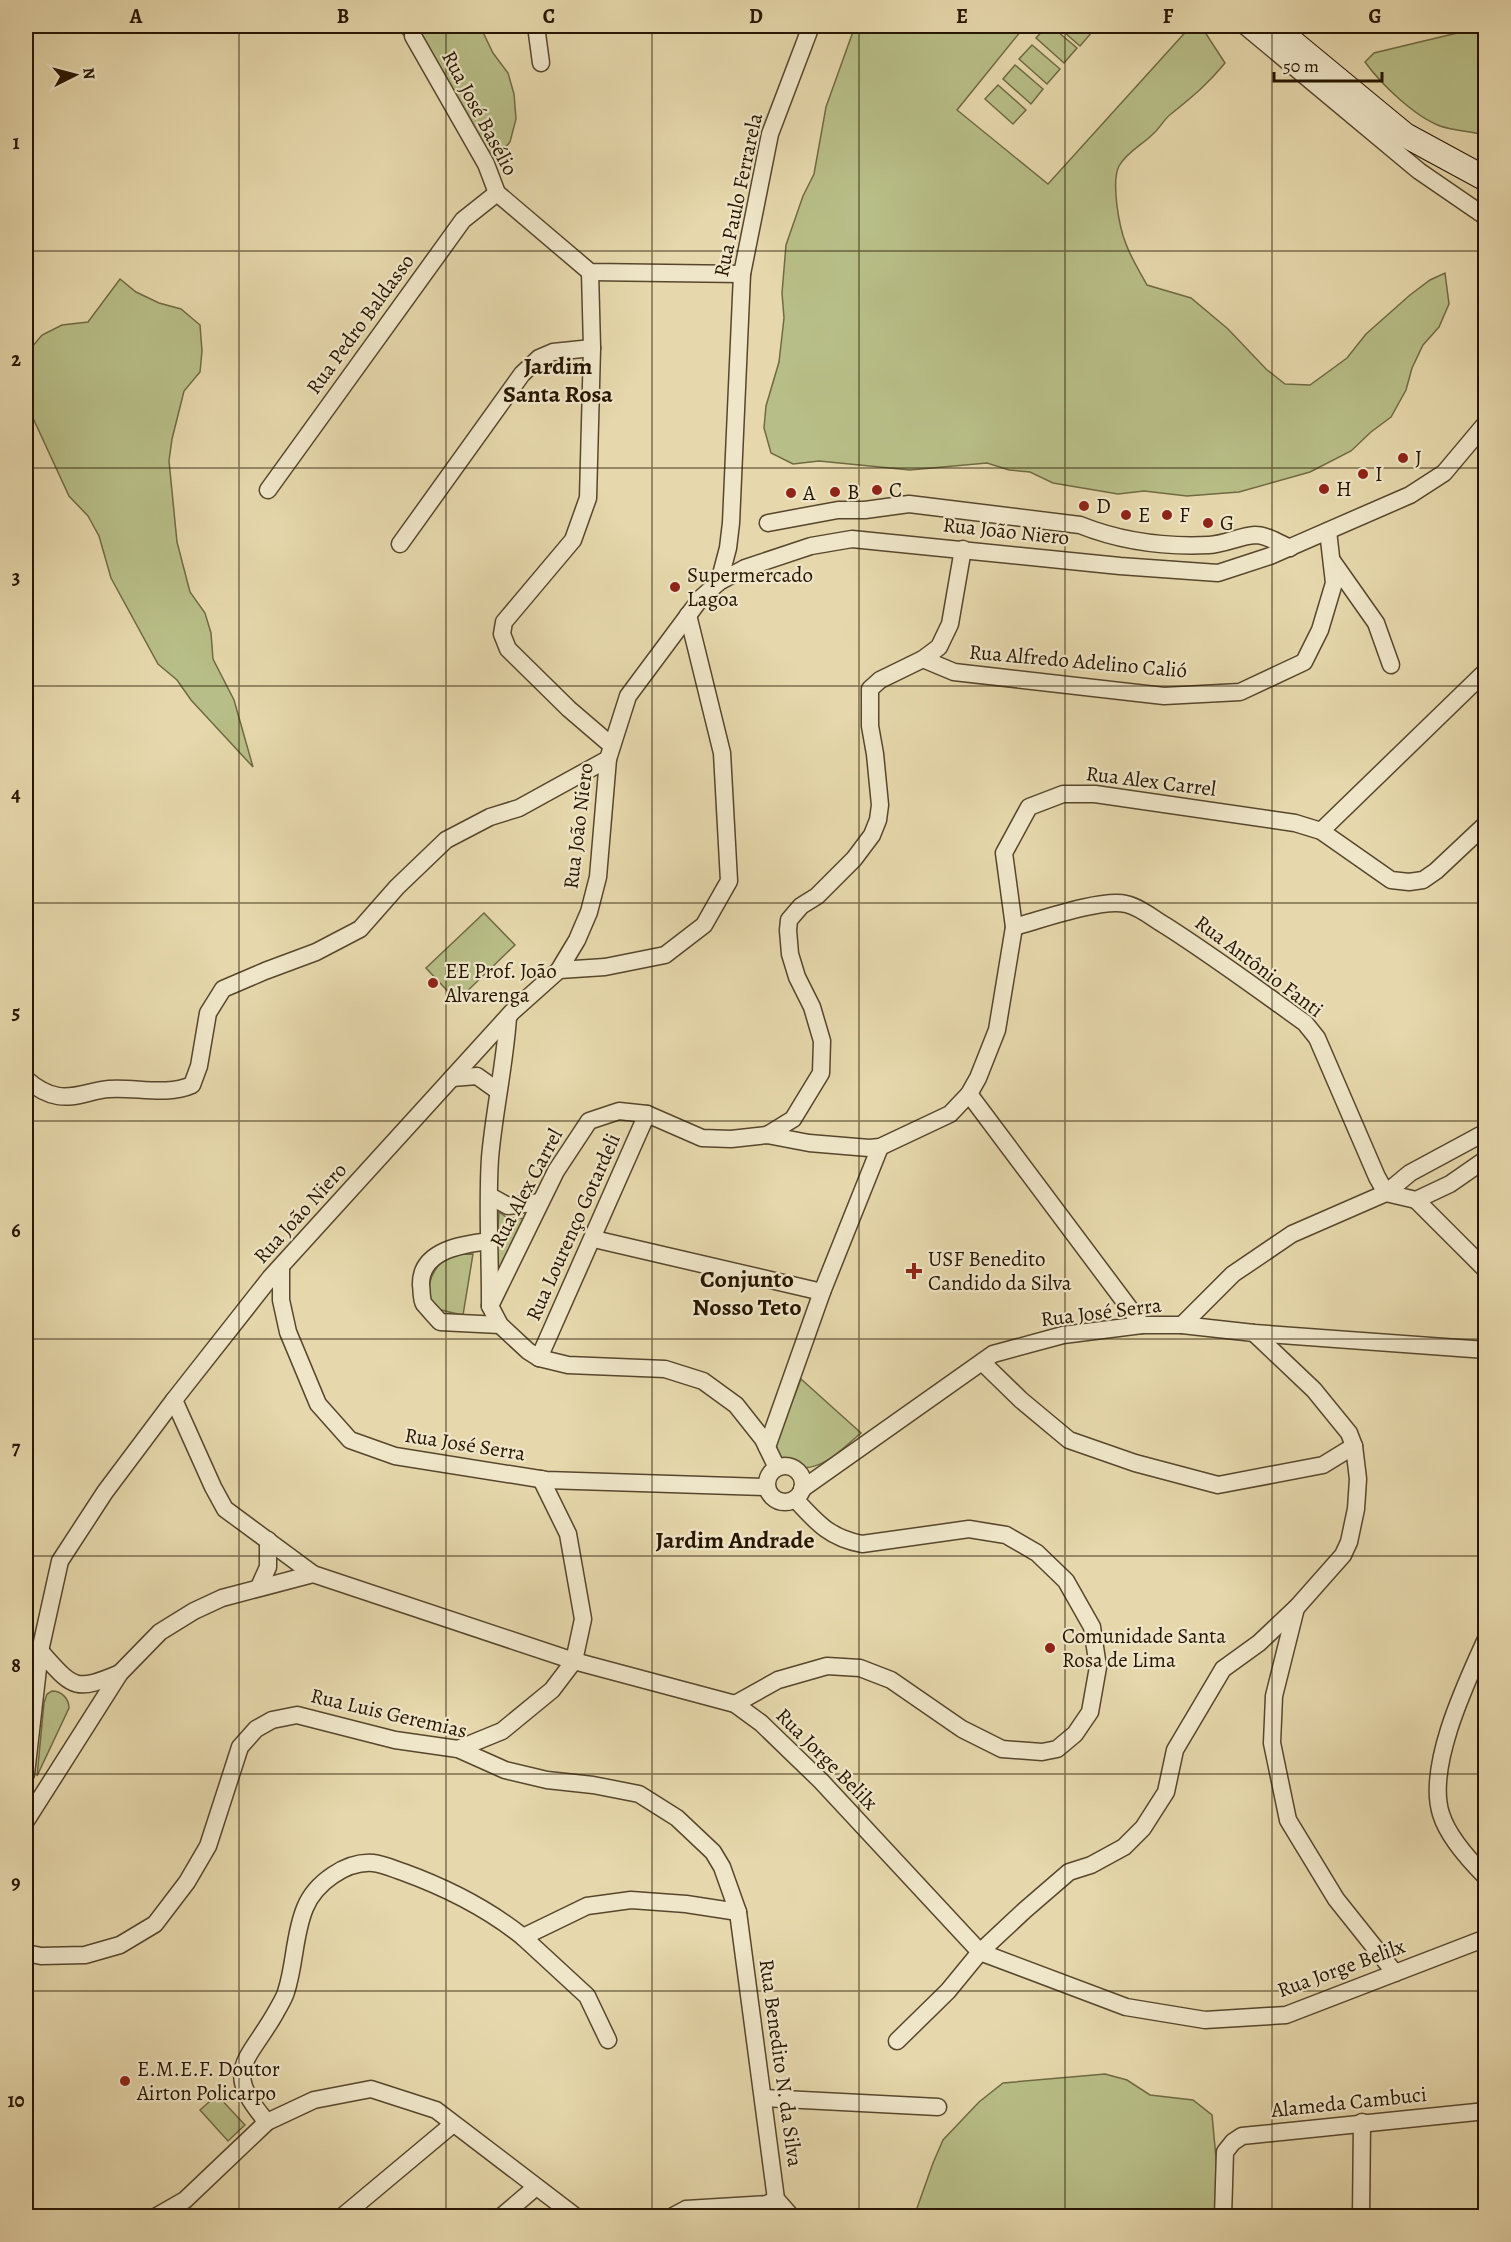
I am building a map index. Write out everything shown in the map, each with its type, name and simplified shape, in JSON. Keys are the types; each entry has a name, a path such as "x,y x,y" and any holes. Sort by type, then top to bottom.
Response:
{"main road":[{"path":"1273,26 1405,135 1485,179"}],"street":[{"path":"536,26 541,63"},
{"name":"Rua Paulo Ferrarela","path":"719,582 731,523 742,274 770,134 811,26"},
{"path":"1245,26 1419,171 1485,217"},
{"name":"Rua José Basélio","path":"413,36 486,164 497,193 590,272"},
{"name":"Rua Pedro Baldasso","path":"268,490 463,220 497,193"},
{"path":"26,1079 39,1090 58,1096 75,1097 106,1089 180,1090 192,1085 199,1066 208,1013 223,989 316,952 360,928 397,887 446,840 490,817 519,808 609,752 508,649 502,634 504,622 573,540 588,498 592,348 590,272 742,274"},
{"path":"400,544 522,375 539,358 554,352 592,348"},
{"name":"Rua João Niero","path":"26,1774 40,1651 60,1561 105,1492 174,1400 281,1267 508,1017 559,970 585,921 598,877 609,752 628,696 701,598 719,582 745,568 811,546 852,539 1120,566 1218,573 1290,548 1410,495 1444,473 1485,423"},
{"path":"768,523 838,510 865,510 909,504 1080,525 1103,534 1148,541 1210,545 1254,535 1268,537 1290,548"},
{"name":"Rua Paulo Ferrarela","path":"731,523 745,568"},
{"name":"Rua Alfredo Adelino Calió","path":"923,658 954,672 1164,696 1240,692 1304,662 1320,630 1334,583 1328,531"},
{"path":"767,1134 793,1119 821,1073 822,1041 812,1006 797,977 790,954 789,920 801,906 817,896 854,859 872,835 878,820 880,805 870,726 870,689 880,680 939,647 950,624 963,549"},
{"path":"1331,558 1376,623 1391,665"},
{"path":"559,970 605,967 665,955 704,925 729,881 722,753 688,615"},
{"path":"1321,831 1485,671"},
{"name":"Rua Alex Carrel","path":"490,1306 556,1170 589,1121 619,1111 647,1114 702,1138 731,1139 767,1134 809,1143 869,1148 880,1147 950,1114 969,1094 978,1078 997,1030 1014,927 1004,853 1029,807 1064,794 1095,794 1295,823 1321,831 1391,880 1409,882 1423,880 1436,871 1485,824"},
{"name":"Rua Antônio Fanti","path":"1014,927 1100,905 1126,904 1189,941 1305,1023 1317,1038 1386,1193"},
{"path":"508,1017 490,1161 490,1306 500,1325 539,1358 568,1365 665,1369 703,1381 736,1405 763,1439 777,1468"},
{"path":"452,1078 477,1076 498,1091"},
{"path":"969,1094 1142,1325"},
{"name":"Rua Lourenço Gotardeli","path":"539,1358 594,1239 647,1114"},
{"path":"1182,1325 1233,1274 1292,1234 1386,1193 1410,1173 1485,1132"},
{"path":"767,1448 822,1292 880,1147"},
{"path":"1416,1200 1450,1184 1485,1159"},
{"path":"1386,1193 1416,1200 1485,1270"},
{"path":"490,1196 508,1206 540,1202"},
{"path":"594,1239 822,1292"},
{"path":"489,1241 462,1245 444,1251 426,1263 421,1281 423,1302 440,1322 500,1325"},
{"name":"Rua José Serra","path":"281,1267 281,1300 288,1332 318,1404 350,1440 395,1456 542,1479 767,1486"},
{"name":"Rua José Serra","path":"799,1494 993,1354 1063,1335 1142,1325 1182,1325 1254,1333 1485,1350"},
{"path":"897,2041 948,1991 980,1952 1069,1872 1091,1865 1124,1847 1143,1828 1166,1792 1175,1750 1223,1669 1259,1643 1297,1607 1343,1555 1350,1542 1358,1479 1354,1446 1349,1433 1314,1390 1254,1333"},
{"path":"982,1362 1021,1400 1069,1440 1135,1463 1218,1485 1323,1465 1354,1446"},
{"name":"Rua Jorge Belilx","path":"174,1400 220,1503 313,1574 574,1661 735,1704 760,1723 821,1781 980,1952 1126,2007 1205,2020 1286,2015 1485,1938"},
{"path":"735,1704 778,1680 827,1666 860,1668 891,1680 962,1729 1002,1749 1042,1752 1057,1749 1075,1734 1090,1712 1098,1667 1092,1627 1066,1581 1037,1553 1006,1535 969,1529 862,1544 845,1540 829,1533 799,1494 801,1477 794,1469 789,1466 777,1468 769,1475 768,1492 778,1501 783,1502 799,1494"},
{"path":"458,1749 502,1731 552,1690 574,1661 583,1619 568,1534 542,1479"},
{"path":"259,1587 268,1567 268,1540"},
{"path":"26,1821 120,1673 159,1632 194,1611 222,1598 313,1574"},
{"path":"1297,1607 1274,1696 1272,1743 1288,1820 1336,1899 1395,1973"},
{"path":"1485,1639 1457,1703 1436,1779 1441,1814 1461,1851 1485,1877"},
{"path":"40,1651 64,1677 78,1684 92,1685 120,1673"},
{"name":"Rua Luis Geremias","path":"26,1953 41,1956 85,1955 120,1946 155,1924 187,1882 208,1846 240,1746 256,1729 272,1720 297,1715 395,1740 458,1749 505,1770 547,1780 593,1785 639,1794 677,1818 713,1852 722,1867 738,1912"},
{"path":"267,2122 253,2107 242,2087 242,2072 248,2054 266,2031 286,1994 305,1907 323,1882 342,1870 360,1864 384,1865 431,1882 496,1916 523,1937 587,1996 608,2040"},
{"path":"523,1937 587,1906 631,1900 686,1904 738,1912"},
{"name":"Rua Benedito N. da Silva","path":"738,1912 776,2199 790,2217"},
{"path":"157,2217 185,2200 267,2122 314,2100 370,2089 436,2110 575,2217"},
{"path":"764,2098 938,2107"},
{"name":"Alameda Cambuci","path":"1223,2217 1225,2152 1242,2136 1485,2111"},
{"path":"1361,2217 1362,2122"},
{"path":"343,2217 453,2124"},
{"path":"502,2217 536,2187"},
{"path":"673,2217 686,2209 767,2204 776,2199"}],"green space":[{"path":"395,26 480,26 493,53 508,73 514,94 516,119 510,142 494,160 476,145 415,47"},
{"path":"855,26 1025,26 957,110 1048,184 1191,26 1201,26 1225,63 1206,84 1169,116 1119,166 1116,193 1123,236 1130,254 1147,285 1191,298 1228,329 1266,369 1285,384 1310,385 1347,358 1366,334 1410,295 1430,280 1445,273 1449,304 1439,327 1423,345 1412,368 1406,390 1391,417 1351,451 1310,472 1239,492 1187,496 1144,491 1118,494 1053,483 1030,472 1009,470 987,463 910,470 819,461 793,464 771,453 764,428 766,406 779,362 784,318 782,293 786,245 803,196 814,174 826,107"},
{"path":"1047,26 1051,26 1077,48 1064,63 1036,38"},
{"path":"1057,26 1086,26 1093,31 1080,46"},
{"path":"1482,27 1478,56 1485,64 1485,135 1446,128 1420,115 1380,80 1365,62 1374,53"},
{"path":"1032,45 1060,69 1047,84 1019,59"},
{"path":"1015,65 1043,89 1031,104 1003,79"},
{"path":"998,85 1026,110 1013,124 985,99"},
{"path":"120,279 136,292 159,303 181,309 200,325 202,351 200,372 184,391 169,461 177,542 190,592 205,613 211,633 213,659 234,700 253,767 191,700 177,680 158,664 111,578 99,536 88,516 69,496 27,405 26,354 42,335 62,325 88,322"},
{"path":"484,913 515,945 457,1001 426,968"},
{"path":"499,1212 506,1217 525,1219 498,1280 496,1256"},
{"path":"473,1254 463,1315 439,1309 433,1304 429,1291 435,1269 452,1257"},
{"path":"801,1379 861,1433 822,1463 801,1468 790,1465 778,1457 776,1442"},
{"path":"52,1691 64,1696 69,1708 37,1776 44,1703 47,1694"},
{"path":"1105,2074 1127,2080 1150,2095 1193,2100 1212,2115 1218,2179 1215,2216 911,2216 916,2211 943,2140 979,2102 1003,2083"},
{"path":"217,2095 245,2125 228,2141 200,2110"}],"place":[{"name":"J","path":"1403,458"},
{"name":"I","path":"1363,474"},
{"name":"H","path":"1324,489"},
{"name":"C","path":"877,490"},
{"name":"B","path":"835,492"},
{"name":"A","path":"791,493"},
{"name":"D","path":"1084,506"},
{"name":"E","path":"1126,515"},
{"name":"F","path":"1167,515"},
{"name":"G","path":"1208,523"},
{"name":"Supermercado Lagoa","path":"675,587"},
{"name":"EE Prof. João Alvarenga","path":"433,983"},
{"name":"USF Benedito Candido da Silva","path":"914,1271"},
{"name":"Comunidade Santa Rosa de Lima","path":"1050,1648"},
{"name":"E.M.E.F. Doutor Airton Policarpo","path":"125,2081"}],"district":[{"name":"Jardim Santa Rosa","path":"558,380"},
{"name":"Conjunto Nosso Teto","path":"747,1293"},
{"name":"Jardim Andrade","path":"735,1540"}]}
